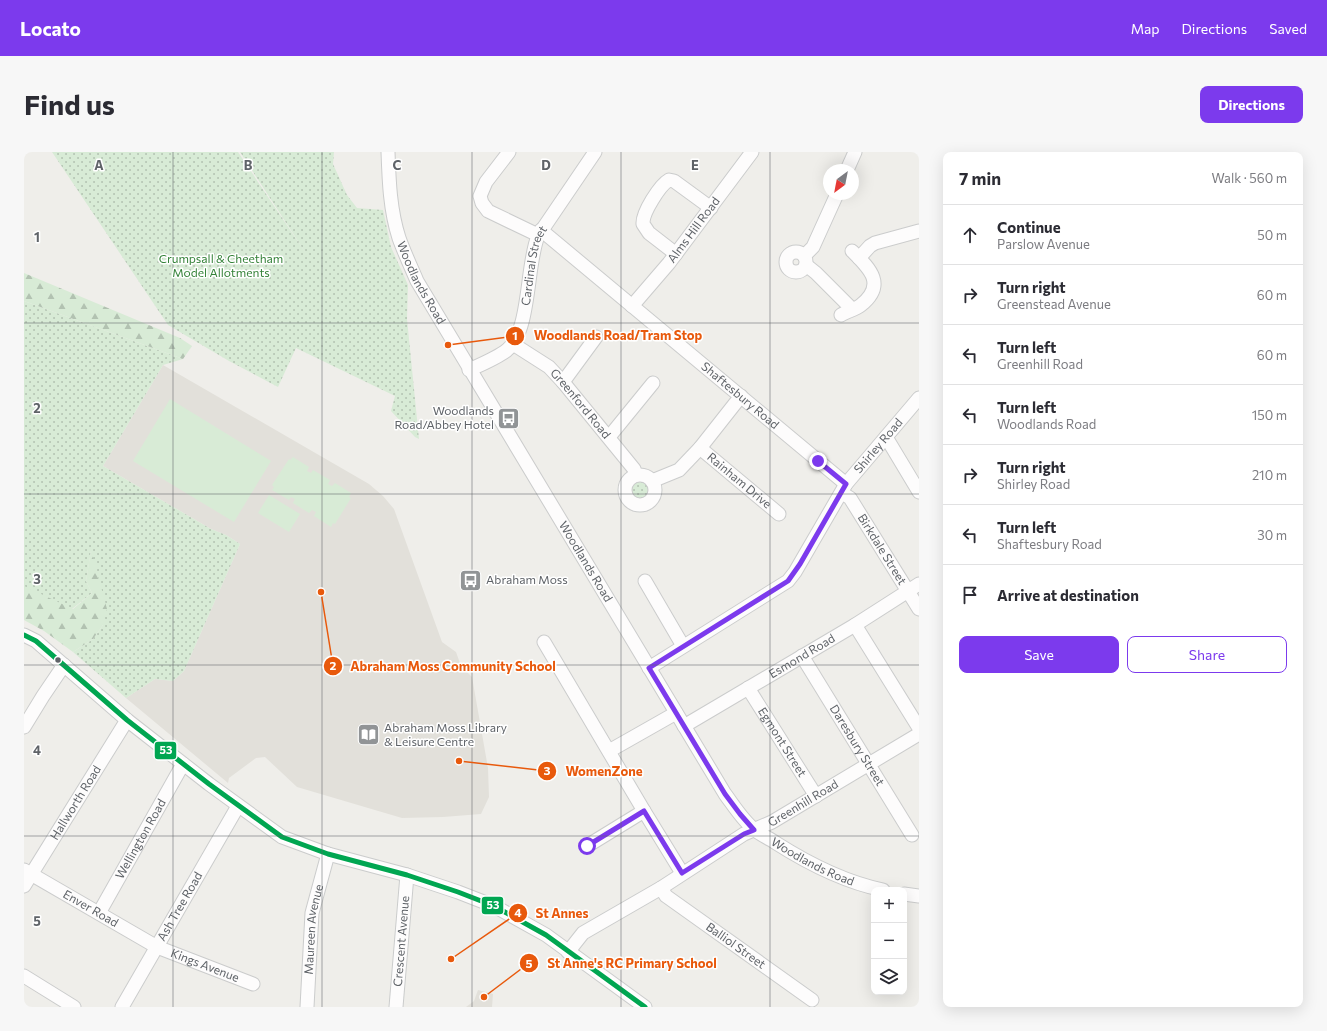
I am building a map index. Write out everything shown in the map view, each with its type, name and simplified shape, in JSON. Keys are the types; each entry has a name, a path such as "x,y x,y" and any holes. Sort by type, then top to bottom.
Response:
{"street":[{"name":"Woodlands Road","path":"388,152 390,195 399,237 417,281 469,370 725,794 754,830 817,867 843,879 872,887"},
{"name":"Shaftesbury Road","path":"509,152 486,182 480,196 482,203 488,211 540,233 632,306 741,396 844,489"},
{"name":"Cardinal Street","path":"513,344 520,328 534,250 540,233 595,152"},
{"name":"Alms Hill Road","path":"632,306 676,254 752,152"},
{"path":"850,164 855,152"},
{"path":"676,254 649,233 643,224 644,214 662,186 669,180 674,181 711,208"},
{"path":"834,200 813,247 805,260 847,312 860,306 871,295 874,286 872,272 855,254 875,243 919,231"},
{"path":"563,382 596,337"},
{"path":"469,370 507,351 513,344"},
{"name":"Greenford Road","path":"513,344 549,367 609,437 634,469 636,475"},
{"path":"609,437 653,383"},
{"path":"652,480 679,470 700,448 741,396"},
{"name":"Shirley Road","path":"649,668 765,597 788,581 795,572 844,489 919,398"},
{"path":"886,437 919,492"},
{"name":"Rainham Drive","path":"700,448 779,514"},
{"path":"636,475 645,476 652,480 655,492 653,499 643,506 635,505 628,500 624,489 627,482 636,475"},
{"name":"Birkdale Street","path":"844,489 913,587 919,609"},
{"path":"645,581 683,646"},
{"name":"Esmond Road","path":"684,726 855,625 913,587"},
{"path":"855,625 919,728"},
{"path":"24,635 36,641 127,720 183,764 282,837 328,854 407,875 494,906 546,935 645,1007"},
{"path":"544,642 682,873"},
{"name":"Daresbury Street","path":"802,656 912,835"},
{"path":"24,727 64,665"},
{"name":"Egmont Street","path":"748,688 816,796"},
{"path":"609,751 676,713"},
{"name":"Hallworth Road","path":"24,886 28,872 127,720"},
{"name":"Greenhill Road","path":"568,952 583,933 661,888 744,834 772,822 919,734"},
{"name":"Wellington Road","path":"99,913 183,764"},
{"name":"Ash Tree Road","path":"122,1007 238,806"},
{"path":"587,846 644,811"},
{"name":"Maureen Avenue","path":"307,1007 312,913 328,854"},
{"name":"Enver Road","path":"28,872 157,947"},
{"name":"Crescent Avenue","path":"396,1007 407,875"},
{"name":"Balliol Street","path":"661,888 666,896 812,1000"},
{"path":"907,894 919,896"},
{"name":"Kings Avenue","path":"157,947 253,984"},
{"path":"24,976 74,1007"}],"shaded area":[{"path":"163,365 369,484 383,496 394,509 442,642 456,652 461,666 472,677 488,768 489,797 481,814 402,818 297,787 265,757 256,758 229,778 228,783 126,698 155,679 173,681 184,671 240,544 226,535 211,529 103,466"},
{"path":"478,990 493,994 492,1007 466,1007 474,1001"}],"green space":[{"name":"Crumpsall & Cheetham Model Allotments","path":"52,152 238,152 307,255 240,152 334,152 333,164 347,195 357,208 383,210 391,247 408,285 407,319 419,439 415,437 391,411 395,396 296,348 278,387 229,361 168,325"},
{"path":"24,273 180,338 192,346 183,359 24,301"},
{"path":"24,301 183,359 163,365 103,466 211,529 226,535 240,544 184,671 173,681 155,679 126,698 73,652 93,639 103,625 91,551 86,581 92,593 72,609 24,587"},
{"path":"170,399 271,461 234,522 133,461"},
{"path":"293,457 309,467 307,471 311,473 313,470 330,480 328,484 332,486 335,483 351,493 349,497 351,498 335,524 333,523 331,527 314,516 316,512 312,510 309,513 293,503 295,499 291,497 289,500 272,490 274,487 272,485 289,459 290,460"},
{"path":"639,480 643,481 649,487 649,495 643,501 639,502 635,501 629,495 628,491 629,487 635,481"},
{"path":"269,495 300,514 289,532 258,513"},
{"path":"91,550 107,609 103,625 93,639 73,652 44,631 24,620 24,586 73,609 92,593 86,581"}],"transit line":[{"name":"53","path":"24,635 36,641 127,720 209,784 282,837 328,854 407,875 494,906 546,935 645,1007"}],"place":[{"name":"Woodlands Road/Tram Stop","path":"448,345"},
{"name":"Woodlands Road/Abbey Hotel","path":"509,418"},
{"name":"Abraham Moss","path":"471,580"},
{"name":"Abraham Moss Community School","path":"321,592"},
{"name":"Abraham Moss Library & Leisure Centre","path":"368,735"},
{"name":"WomenZone","path":"459,761"},
{"name":"St Annes","path":"451,959"},
{"name":"St Anne's RC Primary School","path":"484,997"}],"route":[{"path":"587,846 644,811 682,873 744,834 754,830 725,794 649,668 765,597 788,581 800,564 846,484 818,461"}]}
